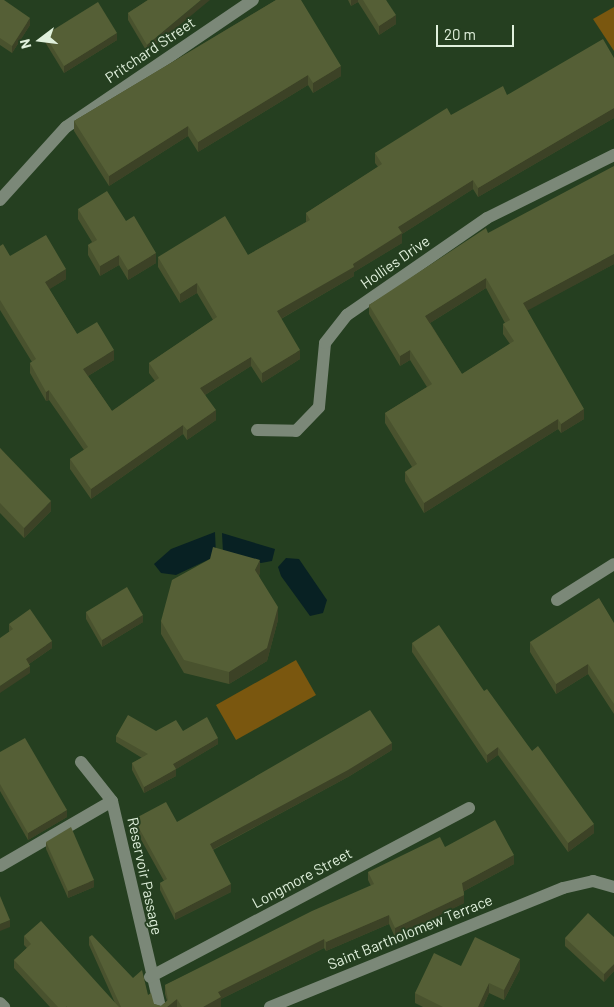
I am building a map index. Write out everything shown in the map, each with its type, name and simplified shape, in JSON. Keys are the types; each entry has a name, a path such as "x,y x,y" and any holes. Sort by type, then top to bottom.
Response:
{"street":[{"name":"Pritchard Street","path":"0,200 66,127 253,0"},
{"name":"Hollies Drive","path":"257,430 296,432 319,407 325,343 347,315 487,218 614,154"},
{"path":"557,600 614,564"},
{"name":"Reservoir Passage","path":"81,762 112,801 150,977 160,1007"},
{"path":"0,866 112,801"},
{"name":"Longmore Street","path":"150,977 469,808"},
{"name":"Saint Bartholomew Terrace","path":"270,1007 563,888 594,881 614,887"},
{"path":"0,1003 4,1007"}],"shaded area":[{"path":"614,7 614,51 593,19"},
{"path":"296,660 316,695 236,740 216,705"}],"water":[{"path":"215,532 216,556 176,575 161,573 154,564 171,549"},
{"path":"222,533 275,549 272,561 261,563 223,553"},
{"path":"286,558 299,559 327,600 323,613 310,616 281,576 278,567"}],"building":[{"path":"0,0 4,0 30,18 12,46 0,38"},
{"path":"148,0 201,0 147,45 128,13"},
{"path":"276,0 301,0 341,66 313,83 308,75 198,142 188,126 109,176 74,121"},
{"path":"363,0 386,0 396,15 379,26"},
{"path":"98,2 117,33 64,66 45,35"},
{"path":"603,39 614,58 614,108 478,188 473,180 398,227 402,233 353,264 354,267 277,311 300,350 262,373 251,357 200,388 216,410 187,430 183,425 91,489 70,459 88,447 49,390 46,392 30,363 36,359 0,300 0,246 3,244 10,256 46,235 66,269 45,282 77,334 97,322 114,350 83,369 112,411 159,378 149,363 217,317 197,283 180,294 158,257 225,216 248,255 310,220 306,213 382,164 375,153 447,108 451,115 503,86 507,95"},
{"path":"614,166 614,254 523,303 584,409 561,424 558,419 424,503 405,472 417,464 385,413 432,384 410,350 400,356 369,305 486,228 488,233","holes":["486,278 510,320 503,324 514,341 462,374 425,316"]},
{"path":"107,191 126,221 134,216 156,253 128,270 119,255 100,266 88,245 97,240 78,209"},
{"path":"0,448 51,501 24,528 0,503"},
{"path":"213,547 260,560 255,570 278,607 267,648 229,672 184,660 161,621 172,580 210,559"},
{"path":"127,587 143,615 102,640 86,612"},
{"path":"599,598 614,623 614,704 588,664 556,684 530,642"},
{"path":"30,609 52,641 26,659 30,666 0,686 0,638 13,629 9,624"},
{"path":"439,625 484,691 487,689 532,751 538,746 594,824 568,843 498,747 487,755 412,643"},
{"path":"370,710 392,743 348,770 210,844 231,884 175,913 160,883 167,879 134,819 166,802 177,822"},
{"path":"128,715 156,731 176,720 183,731 207,717 218,738 173,764 176,769 144,787 132,763 148,754 116,736"},
{"path":"25,738 67,810 28,833 0,784 0,752"},
{"path":"495,820 514,855 462,883 464,895 395,928 389,915 326,942 324,939 218,992 221,997 203,1007 182,1007 177,999 167,1007 121,1007 89,937 92,935 133,978 142,970 148,995 151,993 154,1004 161,1006 168,1000 165,985 312,911 374,884 368,872 440,837 445,847"},
{"path":"71,827 94,880 68,891 46,842"},
{"path":"0,896 10,920 0,924"},
{"path":"588,913 614,937 614,964 604,974 565,938"},
{"path":"41,921 119,1007 58,1007 14,960 31,944 24,936"},
{"path":"475,937 520,959 504,990 489,983 478,1007 443,1007 415,993 434,953 461,966"}]}
